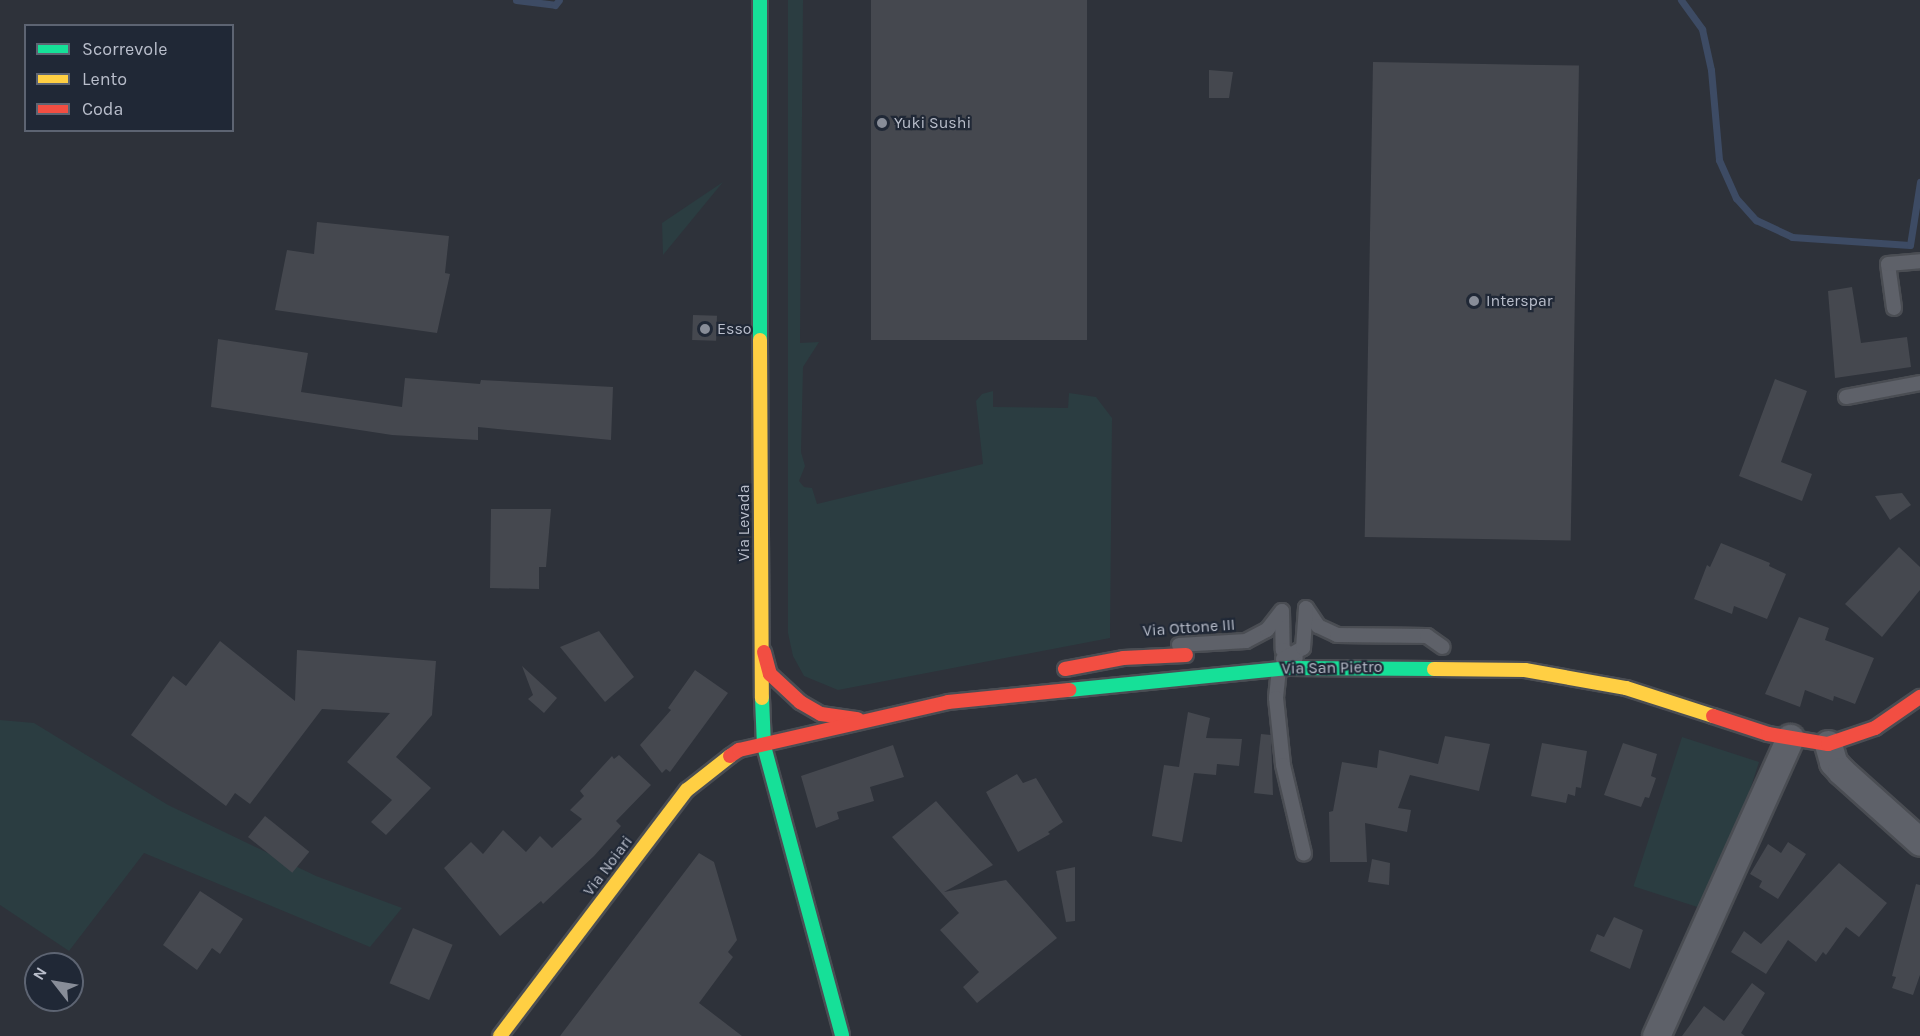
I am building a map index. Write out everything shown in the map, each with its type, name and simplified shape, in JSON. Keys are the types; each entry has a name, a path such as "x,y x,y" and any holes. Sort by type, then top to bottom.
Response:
{"street":[{"name":"Via Levada","path":"760,0 760,638 764,746 842,1036"},
{"name":"Via San Pietro","path":"760,638 770,674 783,690 821,714 869,719"},
{"path":"1054,671 1123,658 1276,652 1315,648 1461,648"},
{"path":"1545,658 1626,688"},
{"name":"Via San Pietro","path":"764,746 869,719 948,702 1157,678 1279,669 1525,670 1626,688 1790,738 1828,744 1875,728 1920,697"},
{"path":"948,702 1010,681"},
{"path":"1656,1036 1790,738"},
{"path":"1828,744 1833,762 1841,771 1920,842"},
{"name":"Via Noiari","path":"500,1036 687,790 710,768 739,750 764,746"}],"lane":[{"path":"1894,308 1888,264 1920,261"},
{"path":"1846,397 1920,383"},
{"path":"1315,648 1306,608 1318,626 1337,635 1427,636 1443,647"},
{"name":"Via Ottone III","path":"1123,658 1137,648 1246,641 1267,630 1282,611 1276,652"},
{"path":"1157,678 1173,670 1276,652 1404,661 1423,668"},
{"path":"1279,669 1276,698 1283,765 1304,854"}],"shaded area":[{"path":"788,0 803,0 800,343 819,342 803,367 801,452 805,466 799,481 804,487 812,488 817,504 983,464 976,401 982,394 993,391 993,407 1068,408 1069,393 1096,397 1112,418 1110,638 838,690 804,676 793,656 788,633"},
{"path":"723,182 663,255 662,223"},
{"path":"0,720 34,723 168,805 316,876 402,908 370,947 144,853 69,951 0,905"},
{"path":"1682,737 1759,762 1711,911 1633,886"}],"building":[{"path":"871,0 1087,0 1087,340 871,340"},
{"name":"Interspar","path":"1373,62 1579,66 1571,541 1365,537"},
{"path":"1209,70 1233,72 1229,98 1209,98"},
{"path":"317,222 449,236 445,273 450,274 437,333 275,310 287,250 314,254"},
{"path":"1852,287 1861,343 1907,337 1911,367 1835,378 1828,291"},
{"path":"693,315 717,316 716,341 692,340"},
{"path":"218,339 308,353 301,392 402,407 405,378 480,384 481,380 613,387 611,440 478,427 478,440 392,435 211,407"},
{"path":"1775,379 1807,391 1781,462 1812,474 1802,501 1739,476"},
{"path":"1902,493 1911,505 1890,520 1875,496"},
{"path":"491,509 551,509 546,567 539,567 539,589 490,588"},
{"path":"1721,543 1770,563 1769,566 1786,574 1767,619 1734,606 1732,614 1694,599 1707,565 1710,567"},
{"path":"1899,547 1920,567 1920,590 1882,637 1845,604"},
{"path":"1799,617 1829,628 1825,640 1874,658 1855,704 1834,696 1833,701 1805,690 1800,707 1765,694"},
{"path":"599,631 634,677 605,702 560,647"},
{"path":"220,641 295,701 297,650 436,661 432,715 396,757 431,788 386,835 371,822 392,800 347,762 390,713 322,709 250,804 235,793 226,806 131,735 173,676 186,686"},
{"path":"522,666 557,698 544,713 528,699 533,695"},
{"path":"695,670 728,693 670,772 666,769 662,773 640,745 671,710 668,708"},
{"path":"1188,712 1210,718 1206,738 1242,739 1239,766 1217,764 1216,775 1194,773 1182,842 1152,836 1164,765 1179,767"},
{"path":"1261,734 1271,735 1273,795 1254,793"},
{"path":"1445,736 1490,744 1479,791 1410,775 1398,808 1411,810 1407,832 1365,823 1367,862 1330,862 1329,812 1333,811 1342,762 1377,768 1379,750 1438,764"},
{"path":"1542,743 1587,751 1581,788 1576,787 1575,796 1568,794 1566,803 1531,796"},
{"path":"1623,743 1657,754 1651,776 1656,778 1649,798 1645,797 1641,807 1604,795"},
{"path":"893,745 904,777 870,787 874,801 837,812 839,819 816,828 801,776"},
{"path":"619,755 651,785 616,821 621,826 594,856 543,904 541,901 500,936 444,868 471,842 483,854 503,830 526,852 540,836 552,848 582,819 570,810 584,796 580,791 612,756 614,759"},
{"path":"1017,774 1023,783 1036,778 1063,822 1048,832 1050,834 1018,852 986,792"},
{"path":"936,801 993,865 944,892 1006,880 1057,938 977,1003 963,987 979,972 940,930 959,913 892,837"},
{"path":"265,816 309,852 292,873 248,837"},
{"path":"1788,842 1806,854 1778,899 1759,887 1762,881 1750,874 1768,844 1781,853"},
{"path":"699,853 714,862 737,940 728,952 733,957 699,1003 742,1036 560,1036"},
{"path":"1372,859 1390,863 1389,885 1368,882"},
{"path":"1839,863 1887,903 1859,937 1846,927 1826,955 1823,952 1816,962 1788,940 1766,974 1731,952 1744,931 1761,944"},
{"path":"1075,867 1075,921 1066,922 1056,871"},
{"path":"1916,884 1920,885 1920,975 1913,995 1892,988 1896,977 1892,976"},
{"path":"200,891 243,919 220,954 212,948 197,970 163,945"},
{"path":"1614,917 1643,930 1630,969 1590,951 1597,934 1604,937"},
{"path":"413,928 453,945 429,1000 390,983"},
{"path":"1752,983 1765,993 1741,1033 1745,1036 1682,1036 1704,1006 1724,1021"}],"waterway":[{"path":"516,0 555,5 559,0"},
{"path":"1681,0 1702,29 1711,70 1719,160 1736,198 1756,220 1792,237 1910,245 1920,182"}],"traffic: fast":[{"path":"760,0 760,340"},
{"path":"1069,690 1288,668 1434,669"},
{"path":"762,698 764,746 842,1036"}],"traffic: slow":[{"path":"760,340 762,698"},
{"path":"1434,669 1525,670 1626,688 1713,716"},
{"path":"500,1036 687,790 730,756"}],"traffic: jam":[{"path":"764,652 770,674 800,702 821,714 858,719"},
{"path":"1065,669 1123,658 1186,655"},
{"path":"730,756 739,750 948,702 1069,690"},
{"path":"1713,716 1768,734 1828,744 1875,728 1920,697"}],"place":[{"name":"Yuki Sushi","path":"882,123"},
{"name":"Interspar","path":"1474,301"},
{"name":"Esso","path":"705,329"}]}
